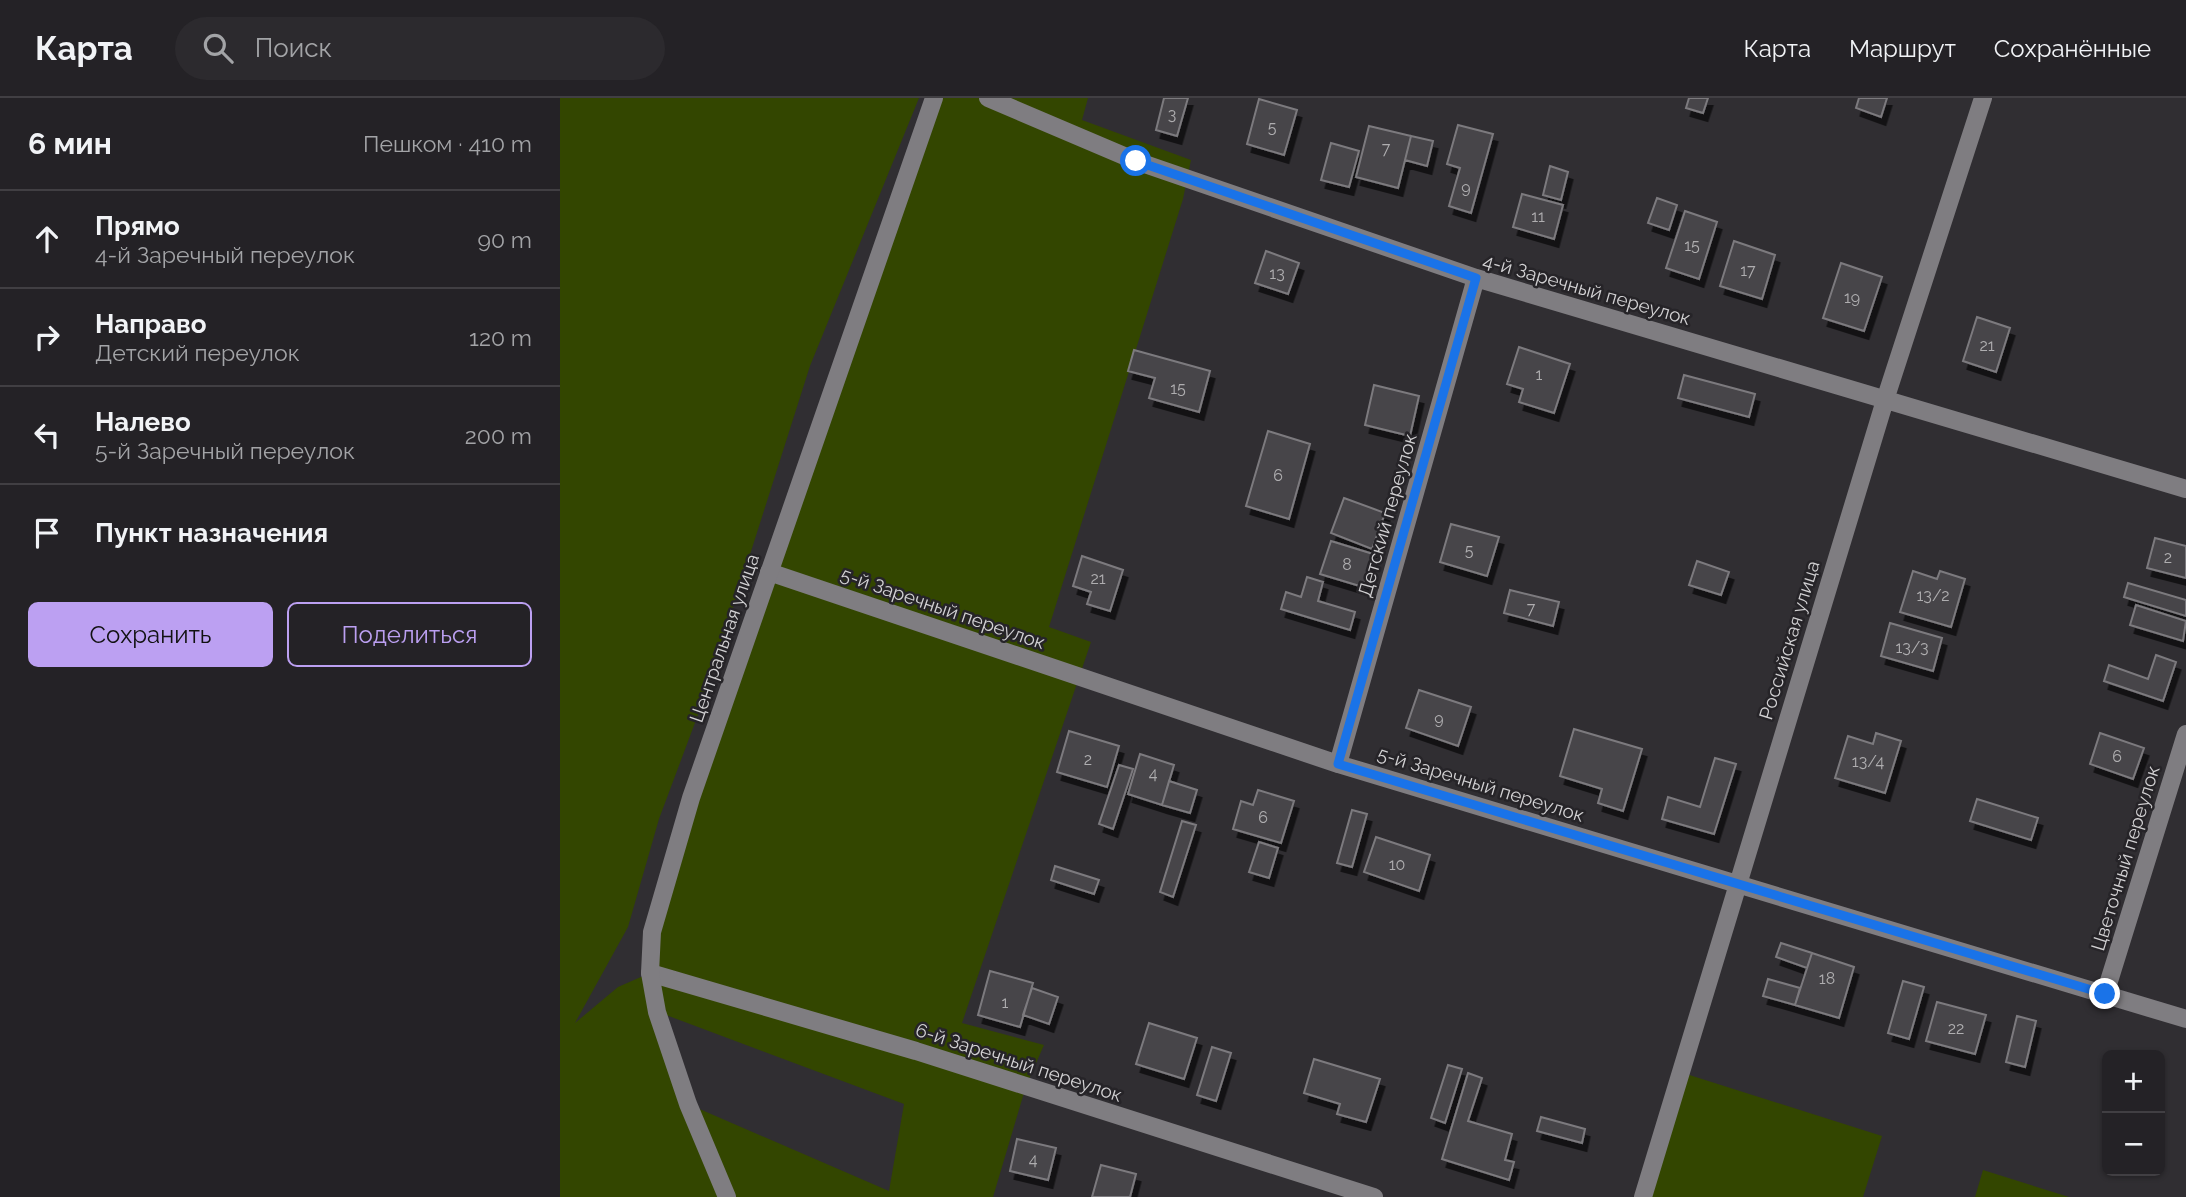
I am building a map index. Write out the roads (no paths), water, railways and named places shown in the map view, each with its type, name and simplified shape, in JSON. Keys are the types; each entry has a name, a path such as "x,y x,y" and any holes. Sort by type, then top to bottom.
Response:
{"street":[{"name":"Центральная улица","path":"727,1197 657,1012 650,973 652,932 691,798 934,98"},
{"name":"4-й Заречный переулок","path":"988,98 1136,161 1476,278 1886,397 2186,489"},
{"name":"Российская улица","path":"1643,1197 1886,397 1983,98"},
{"name":"Детский переулок","path":"1338,764 1476,278"},
{"name":"5-й Заречный переулок","path":"769,572 1338,764 2186,1019"},
{"name":"Цветочный переулок","path":"2105,994 2186,734"},
{"name":"6-й Заречный переулок","path":"650,973 916,1051 1374,1197"}]}
